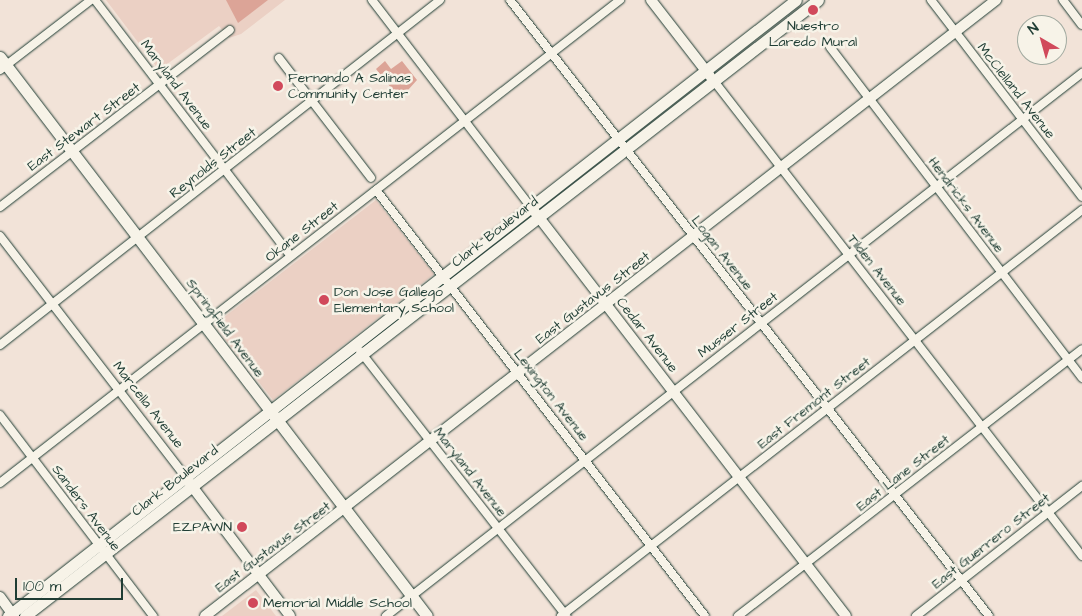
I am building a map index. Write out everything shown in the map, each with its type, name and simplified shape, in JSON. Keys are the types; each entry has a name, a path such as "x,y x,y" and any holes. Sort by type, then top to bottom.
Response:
{"main road":[{"name":"Clark Boulevard","path":"11,615 101,549 191,488 818,0"},
{"name":"Clark Boulevard","path":"25,616 185,476 706,71 792,1"},
{"name":"Springfield Avenue","path":"2,64 72,152 268,411 427,616"}],"street":[{"path":"2,64 91,0"},
{"name":"Maryland Avenue","path":"96,0 158,84 292,256"},
{"name":"Cedar Avenue","path":"372,0 846,616"},
{"name":"Reynolds Street","path":"0,345 440,0"},
{"name":"Logan Avenue","path":"510,0 989,616"},
{"name":"Okane Street","path":"0,483 620,0"},
{"name":"Tilden Avenue","path":"651,0 1082,556"},
{"name":"McClelland Avenue","path":"931,0 1082,197"},
{"name":"East Gustavus Street","path":"205,616 519,374 996,0"},
{"path":"1062,0 1082,25"},
{"path":"792,1 799,14"},
{"name":"East Stewart Street","path":"0,207 230,30"},
{"name":"Hendricks Avenue","path":"830,47 1082,378"},
{"path":"279,58 371,178"},
{"name":"Musser Street","path":"386,616 1082,73"},
{"name":"Lexington Avenue","path":"376,190 705,616"},
{"name":"East Fremont Street","path":"564,615 651,545 1082,210"},
{"name":"Marcella Avenue","path":"0,236 290,616"},
{"name":"Maryland Avenue","path":"355,344 564,615"},
{"name":"East Lane Street","path":"738,616 1082,349"},
{"name":"Sanders Avenue","path":"0,415 153,616"},
{"name":"East Guerrero Street","path":"916,616 1082,486"},
{"path":"0,597 11,615"}],"shaded area":[{"path":"106,0 285,0 241,34 229,38 219,26 159,70"},
{"name":"Don Jose Gallego Elementary School","path":"376,200 434,274 273,400 214,325"},
{"name":"Memorial Middle School","path":"256,590 276,616 222,616"}],"building":[{"path":"226,0 268,0 238,23"},
{"path":"385,61 391,69 402,61 417,80 400,99 376,69"}],"place":[{"name":"Nuestro Laredo Mural","path":"813,10"},
{"name":"Fernando A Salinas Community Center","path":"278,86"},
{"name":"Don Jose Gallego Elementary School","path":"324,300"},
{"name":"EZPAWN","path":"242,527"},
{"name":"Memorial Middle School","path":"253,603"}]}
